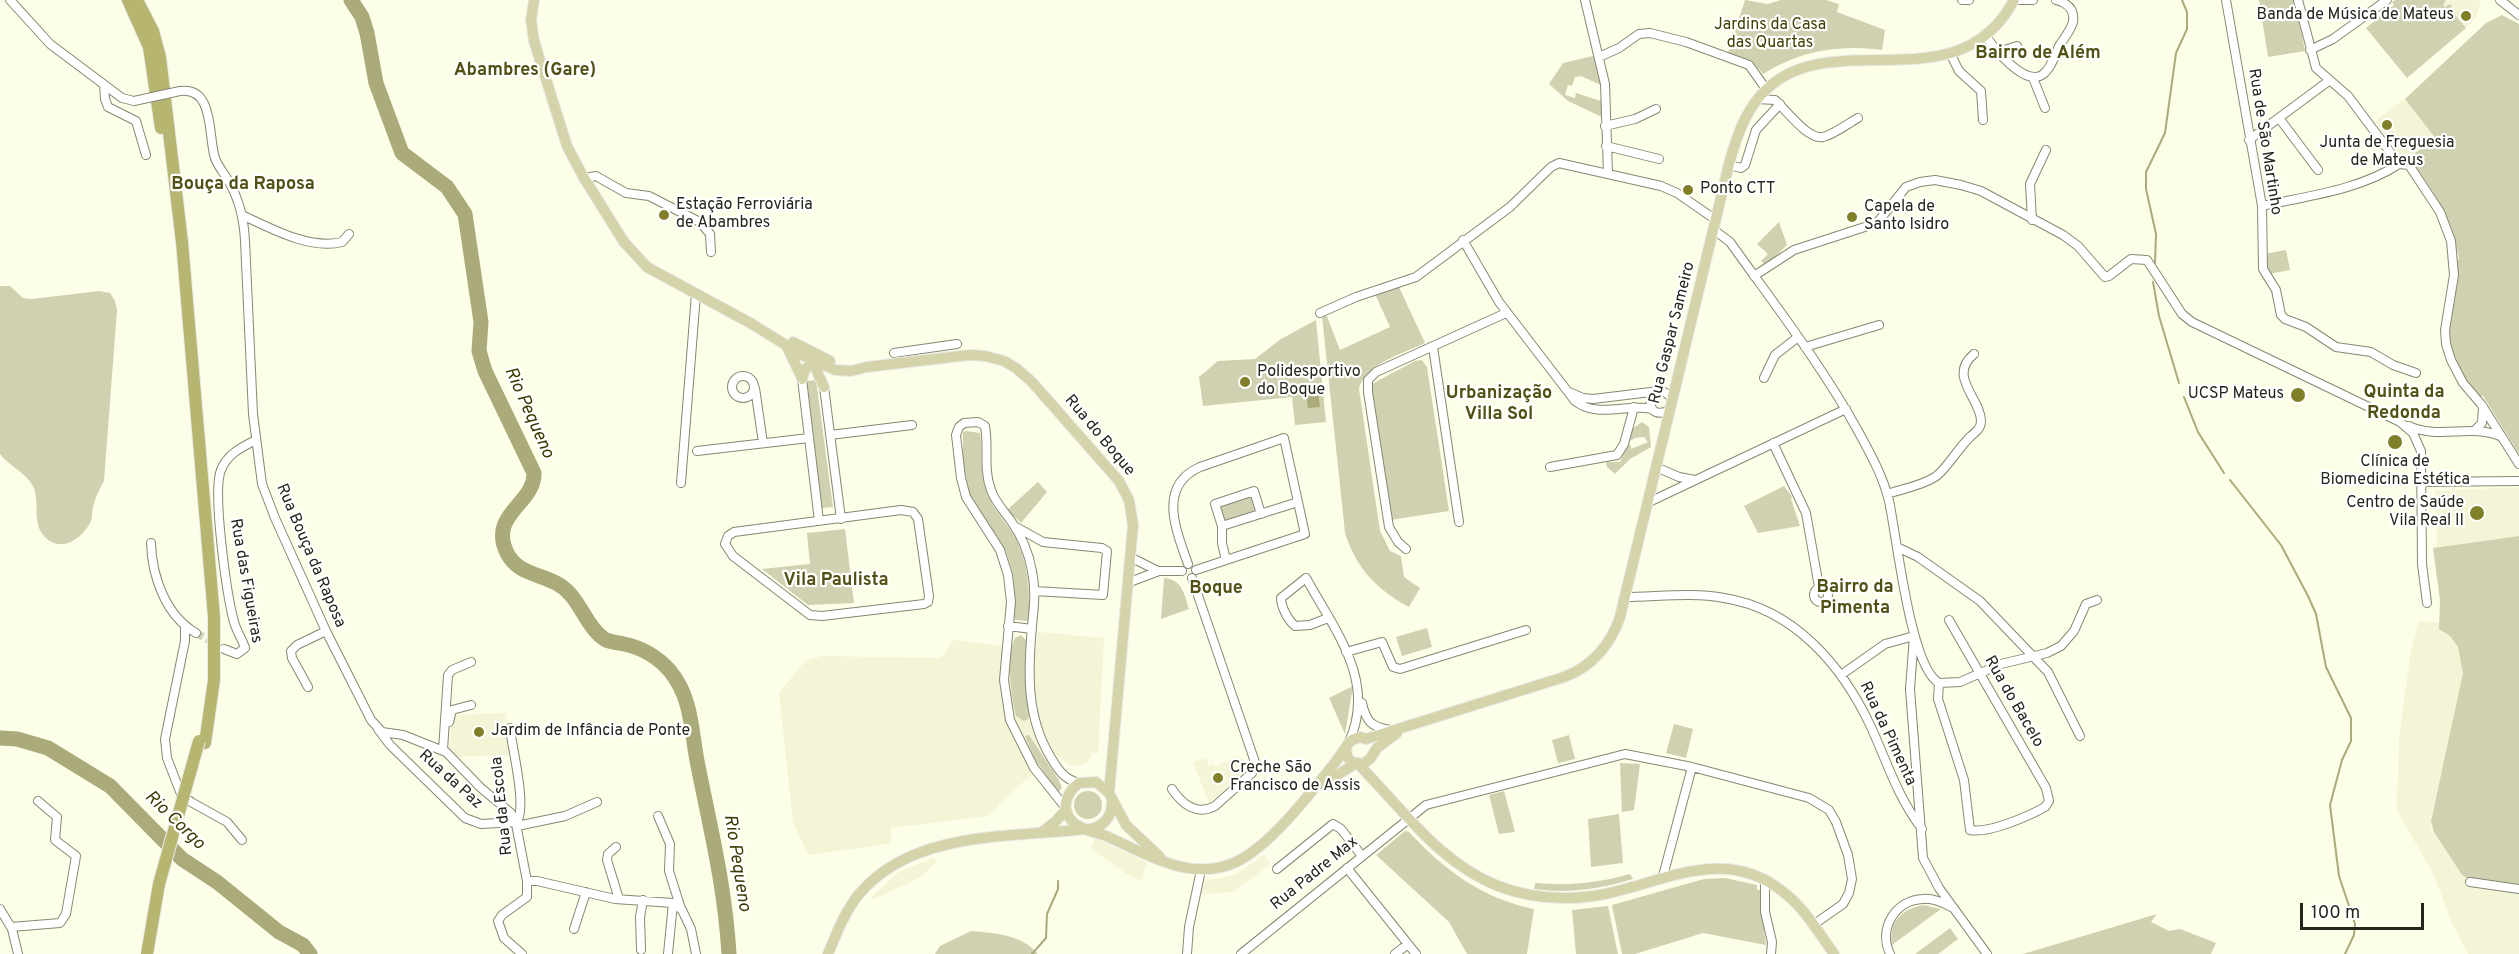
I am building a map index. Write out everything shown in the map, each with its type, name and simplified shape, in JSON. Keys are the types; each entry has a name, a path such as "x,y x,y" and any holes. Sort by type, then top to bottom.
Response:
{"highway":[{"path":"128,0 146,36 151,58 173,235 207,620 207,687 202,742 161,877 147,954"},
{"path":"137,0 153,31 160,57 182,242 214,617 214,680 202,742 168,875 154,954"}],"main road":[{"name":"Rua do Boque","path":"534,0 532,25 538,56 564,136 584,178 636,257 655,273 842,368"},
{"name":"Rua Gaspar Sameiro","path":"1407,727 1577,672 1590,663 1609,641 1618,622 1667,422 1665,404 1715,225 1729,165 1741,127 1757,99 1771,86 1798,70 1819,64 1918,60 1950,53 1985,34 2005,15 2016,0"},
{"name":"Rua do Boque","path":"752,324 813,361 851,371 946,351 995,358 1016,368 1032,382 1123,486 1132,513 1130,556 1110,760 1111,797"},
{"path":"787,346 802,379"},
{"path":"801,346 813,361 824,387"},
{"path":"802,379 804,370 813,361"},
{"path":"824,387 828,377 842,368"},
{"path":"1066,808 1072,821 1155,860 1200,870 1226,866 1248,856 1314,790 1352,740 1365,739 1407,727"},
{"path":"1314,790 1357,764 1367,762 1382,744 1407,727"},
{"path":"1365,739 1371,745 1376,772 1385,792"},
{"path":"1346,748 1347,757 1385,792 1437,849 1460,867 1497,886 1527,894 1565,898 1591,896 1663,876 1700,869 1745,872 1765,879 1792,900 1834,954"},
{"path":"1041,832 1052,825 1066,808 1069,793 1079,783 1093,781 1106,771 1110,760"},
{"path":"1093,781 1100,784 1111,797 1130,830 1168,862"},
{"path":"828,954 841,922 857,897 872,881 897,862 946,845 1041,832 1087,829 1105,822 1110,816 1111,797"}],"street":[{"path":"10,0 47,42 104,85 108,107 136,121 146,155"},
{"path":"1585,0 1606,86 1605,126 1608,174"},
{"path":"1962,0 1969,0"},
{"path":"2016,0 2033,0"},
{"path":"1985,34 1998,52 2025,76 2033,78 2043,74 2072,26 2074,15 2066,4 2056,0"},
{"name":"Rua de São Martinho","path":"2226,0 2262,206 2263,267 2265,275 2276,290 2283,318 2307,328 2336,347 2371,352 2393,365 2416,373"},
{"path":"2298,0 2316,68 2348,96 2399,164"},
{"path":"2310,50 2333,39 2387,0"},
{"path":"2500,0 2519,15"},
{"path":"1599,57 1619,48 1639,34 1650,33 1686,42 1749,66 1771,86 1778,103"},
{"path":"1998,52 2017,46"},
{"path":"1950,53 1962,74 1981,91 1983,120"},
{"path":"2033,78 2045,108"},
{"path":"2249,140 2330,80"},
{"name":"Rua Bouça da Raposa","path":"104,85 123,98 134,101 180,91 193,92 203,104 209,121 214,158 236,194 242,215 255,440 264,490 326,631 367,714 377,728"},
{"path":"1757,99 1769,98 1778,103 1808,132 1817,137 1828,135 1858,118"},
{"path":"1729,165 1741,168 1745,165 1756,130 1778,103"},
{"path":"1605,126 1635,119 1656,109"},
{"path":"2279,118 2318,170"},
{"path":"1606,146 1659,159"},
{"path":"2032,220 2030,184 2046,150"},
{"path":"1320,313 1356,297 1410,281 1510,207 1557,164 1667,188 1715,225 1728,240 1805,347 1846,409 1872,457 1887,494 1914,636 1928,671 1939,683 1957,682 2009,661 2034,657 2054,650 2066,642 2089,602 2097,600"},
{"path":"2262,206 2354,184 2383,174 2399,164 2407,164 2411,167 2440,212 2449,231 2454,274 2445,330 2446,344 2463,384 2483,406 2519,464"},
{"path":"584,178 596,176 626,193 649,196 700,222 710,234 711,252"},
{"path":"1754,276 1794,250 1877,224 1901,192 1912,184 1943,181 1991,195 2074,243 2105,277 2128,261 2139,258 2147,260 2182,314 2192,322 2400,422 2432,434 2486,431 2502,437"},
{"path":"242,215 273,229 321,245 342,242 349,234"},
{"path":"1463,240 1506,313 1566,390 1584,408 1607,409 1665,404"},
{"path":"681,483 694,293"},
{"path":"1406,549 1398,542 1389,527 1367,383 1376,372 1506,313"},
{"path":"1805,347 1879,325"},
{"path":"1764,378 1775,355 1798,337"},
{"path":"894,353 946,351 957,344"},
{"path":"1433,347 1459,522"},
{"path":"1887,494 1937,476 1957,449 1977,431 1980,417 1964,376 1966,363 1974,354"},
{"path":"758,403 738,397 733,392 732,385 736,379 742,376 749,378 754,387 758,403 763,444"},
{"path":"802,379 819,521"},
{"path":"746,398 752,394 754,387"},
{"path":"824,387 841,519"},
{"path":"1566,390 1583,398 1606,398 1661,391"},
{"path":"1661,391 1665,404"},
{"path":"1661,391 1651,397 1650,403 1665,404"},
{"path":"1606,398 1603,404 1607,409"},
{"path":"2474,431 2482,421 2483,406"},
{"path":"1550,467 1617,455 1624,444 1634,407"},
{"path":"1647,503 1846,409"},
{"path":"1066,808 1034,768 1010,720 1004,680 1011,596 1005,563 993,539 970,506 963,486 956,435 962,424 978,422 985,426 986,470 990,487 997,502 1014,525 1030,561 1035,591 1029,681 1036,724 1045,747 1060,773 1070,781 1079,783"},
{"path":"2400,422 2413,433 2421,451"},
{"path":"830,435 912,424"},
{"path":"2427,603 2422,569 2421,451 2424,440 2432,434"},
{"path":"697,451 809,438"},
{"path":"1284,438 1298,502 1305,534 1185,577 1173,495 1182,479 1196,468 1284,438"},
{"name":"Rua das Figueiras","path":"224,649 237,654 245,648 232,615 218,512 219,479 222,467 230,456 255,440"},
{"path":"1773,443 1806,513 1819,587"},
{"path":"1656,467 1679,477 1695,480"},
{"path":"2421,482 2514,481 2519,474"},
{"path":"1230,559 1222,543 1222,526 1215,504 1254,491 1261,514"},
{"path":"1222,526 1298,502"},
{"path":"905,510 915,514 919,523 928,602 840,614 810,615 733,556 726,548 726,538 734,532 819,521 905,510"},
{"path":"1014,525 1043,542 1102,548 1107,551 1103,595 1035,591"},
{"path":"151,543 153,566 166,600 175,616 196,633"},
{"path":"1897,547 1918,557 1980,602 2003,628 2034,657 2048,672 2080,736"},
{"path":"1130,556 1159,571"},
{"path":"1127,583 1159,571 1192,565 1256,765 1252,773 1208,810 1189,807 1173,789"},
{"path":"1328,618 1310,625 1295,626 1290,622 1281,598 1306,578 1328,618 1346,652 1368,722 1378,728 1392,731"},
{"name":"Rua da Pimenta","path":"1624,597 1723,597 1768,610 1799,630 1841,675 1866,716 1905,807 1922,829"},
{"name":"Rua do Bacelo","path":"1939,683 1937,694 1939,704 1966,786 1969,829 1974,832 1997,826 2042,809 2049,801 2046,789 1949,620"},
{"path":"185,626 185,641 165,739 167,758 176,786 184,797 227,822 242,840"},
{"path":"1008,626 1032,629"},
{"path":"1346,652 1382,642 1393,667 1400,669 1526,630"},
{"path":"308,687 292,658 291,651 294,647 326,631"},
{"path":"1841,675 1885,644 1914,636"},
{"path":"1914,636 1910,689 1924,861 1951,907 1987,954"},
{"path":"445,751 448,675 452,670 471,662"},
{"path":"1346,748 1358,718 1359,694"},
{"path":"445,751 451,711 471,705"},
{"path":"1358,718 1365,739"},
{"path":"377,728 382,732 403,735 445,751 481,788 513,815 516,824"},
{"name":"Rua da Paz","path":"377,728 390,745 465,818 481,824 516,824 565,816 597,801"},
{"name":"Rua da Escola","path":"510,728 519,784 520,816 516,824 527,881"},
{"name":"Rua Padre Max","path":"1241,954 1430,803 1615,755 1635,754 1692,767 1809,798 1823,805 1833,814 1849,859 1851,884 1843,904 1813,925"},
{"path":"1663,876 1692,767"},
{"path":"11,927 60,923 66,914 76,856 55,840 57,818 38,801"},
{"path":"658,816 670,844 669,871 677,906 693,934 696,954"},
{"path":"1277,869 1333,825 1341,829 1362,856"},
{"path":"616,847 608,854 606,860 619,899"},
{"path":"1347,868 1416,954"},
{"path":"1186,954 1200,870"},
{"path":"1765,879 1765,912 1772,942 1771,954"},
{"path":"522,954 504,938 498,921 502,915 527,897 527,881 543,881 619,899 643,900 677,906"},
{"path":"2470,882 2519,890"},
{"path":"574,929 586,892"},
{"path":"1890,954 1886,942 1887,929 1889,921 1899,908 1908,902 1923,899 1939,901 1951,907"},
{"path":"640,950 640,917 643,900"},
{"path":"668,954 677,906"},
{"path":"0,909 11,927 18,954"},
{"path":"1395,954 1408,944"}],"shaded area":[{"name":"Banda de Música de Mateus","path":"2446,0 2481,0 2476,18 2466,28 2449,9 2450,4 2444,7"},
{"path":"2405,99 2436,139 2407,158 2400,155 2375,121"},
{"path":"1317,383 1320,407 1308,408 1305,384"},
{"name":"Centro de Saúde Vila Real II","path":"2519,487 2519,536 2437,547 2435,491"},
{"path":"2419,621 2440,623 2439,629 2450,636 2458,647 2463,667 2462,686 2431,817 2431,827 2462,875 2519,892 2519,954 2468,954 2452,923 2433,873 2397,811 2399,738 2411,650"},
{"path":"1038,632 1104,638 1098,754 1093,753 1088,762 1078,766 1069,765 1057,755 1020,785 988,816 891,828 891,839 888,844 808,855 793,822 779,693 805,661 821,656 937,658 943,656 953,640 1036,650"},
{"name":"Jardim de Infância de Ponte","path":"506,713 510,755 457,757 449,749 452,715"},
{"name":"Creche São Francisco de Assis","path":"1238,756 1242,758 1245,764 1242,766 1246,771 1209,803 1193,762 1206,758 1209,766 1213,764 1215,767"},
{"path":"1095,838 1147,862 1141,881 1125,873 1091,848"},
{"path":"1264,855 1271,864 1233,892 1198,895 1201,880 1236,874"},
{"path":"934,858 936,862 921,877 874,899 871,897 900,871"}],"green space":[{"name":"Jardins da Casa das Quartas","path":"1745,0 1768,4 1781,0 1826,0 1839,4 1837,12 1885,30 1882,50 1850,48 1820,51 1791,60 1763,74 1752,61 1728,53"},
{"path":"2259,0 2295,0 2305,51 2268,57"},
{"path":"2395,0 2446,0 2443,5 2452,6 2450,9 2466,28 2407,78 2366,28 2394,5 2392,2"},
{"path":"2502,15 2519,24 2519,454 2483,396 2478,396 2468,382 2453,353 2448,336 2457,260 2459,259 2456,243 2441,205 2409,157 2436,139 2405,99 2486,23"},
{"path":"1597,55 1603,86 1581,76 1575,77 1572,86 1568,85 1565,95 1575,98 1576,93 1601,101 1602,117 1568,101 1549,84 1563,63"},
{"path":"1779,222 1787,245 1766,266 1761,261 1768,254 1757,244"},
{"path":"2286,250 2290,270 2268,274 2264,254"},
{"path":"0,286 10,286 23,298 32,299 99,291 110,293 115,301 117,310 104,481 95,500 91,521 87,528 75,540 68,543 54,543 41,532 37,521 33,486 0,454"},
{"path":"1399,287 1425,343 1377,366 1369,372 1359,389 1380,531 1390,551 1401,556 1404,577 1420,588 1409,607 1387,593 1369,577 1355,557 1345,533 1322,316 1326,314 1340,350 1390,327 1375,294"},
{"path":"1316,320 1326,422 1295,425 1292,397 1203,406 1199,377 1218,361 1255,359 1281,339"},
{"path":"1422,360 1427,367 1449,511 1390,520 1371,392 1372,384 1415,361"},
{"path":"816,380 833,507 822,508 806,381"},
{"path":"1642,422 1649,427 1651,447 1630,459 1615,474 1607,467 1606,462 1620,462 1627,446 1631,445 1631,449 1648,442 1644,437 1628,442 1632,429"},
{"path":"963,432 980,433 982,470 987,493 1022,552 1029,595 1027,621 1016,620 1013,617 1015,599 1013,574 1006,551 974,505 969,492 963,461"},
{"path":"1038,482 1047,492 1021,523 1007,510"},
{"path":"1784,486 1792,497 1800,526 1758,533 1744,506"},
{"path":"1252,495 1258,511 1223,522 1218,506"},
{"path":"845,529 854,603 808,605 762,569 810,564 807,533"},
{"path":"2519,536 2519,887 2470,880 2462,875 2434,832 2431,821 2463,673 2458,647 2450,636 2439,629 2440,600 2433,548"},
{"path":"1164,578 1179,585 1189,609 1161,619"},
{"path":"1427,628 1432,647 1402,656 1396,637"},
{"path":"1021,635 1026,640 1025,679 1029,713 1028,719 1024,721 1016,716 1010,676 1012,646 1015,638"},
{"path":"1353,686 1345,734 1329,698"},
{"path":"1674,724 1693,729 1686,758 1666,753"},
{"path":"1029,735 1059,780 1062,788 1058,793 1035,759 1025,736"},
{"path":"1569,735 1575,759 1558,763 1552,740"},
{"path":"1620,763 1640,764 1634,810 1622,812"},
{"path":"1088,791 1098,795 1102,805 1098,815 1088,819 1078,815 1074,805 1078,795"},
{"path":"1504,791 1515,832 1499,834 1489,795"},
{"path":"1619,814 1623,863 1591,867 1588,819"},
{"path":"1405,831 1465,881 1498,898 1534,909 1527,954 1467,954 1449,922 1376,855"},
{"path":"1630,874 1633,879 1596,888 1572,891 1534,889 1535,883 1583,883"},
{"path":"1725,878 1757,885 1757,890 1762,890 1766,945 1703,933 1635,954 1622,954 1612,905 1704,879"},
{"path":"1924,905 1941,909 1892,945 1892,930 1898,918 1909,909"},
{"path":"1608,906 1618,954 1576,954 1572,910"},
{"path":"2157,914 2151,922 2169,931 2180,929 2216,943 2211,954 2023,954"},
{"path":"1950,928 1958,939 1938,954 1915,954"},
{"path":"971,931 1015,938 1024,942 1038,954 935,954 940,946"}],"waterway":[{"name":"Rio Pequeno","path":"351,0 362,17 376,83 402,153 447,187 465,214 481,322 479,351 485,371 534,473 528,493 507,519 503,528 503,540 507,553 520,567 554,582 570,594 600,636 606,640 649,653 665,666 678,682 690,717 721,882 729,954"},
{"path":"2155,263 2156,234 2146,189 2146,172 2165,133 2176,53 2187,29 2187,12 2182,0"},
{"path":"2153,282 2159,316 2179,383"},
{"path":"2184,397 2198,432 2224,473"},
{"path":"2230,480 2281,545 2308,596 2316,614 2326,667 2351,718 2351,741 2342,760 2330,805 2339,876 2355,924 2354,935 2345,954"},
{"name":"Rio Corgo","path":"0,738 17,739 48,748 110,786 182,859 217,882 279,932 303,945 310,954"},
{"path":"1032,954 1046,938 1047,914 1058,889 1058,881"}],"tunnel":[{"path":"196,633 216,644"}],"place":[{"name":"Banda de Música de Mateus","path":"2466,16"},
{"name":"Junta de Freguesia de Mateus","path":"2387,125"},
{"name":"Ponto CTT","path":"1688,190"},
{"name":"Estação Ferroviária de Abambres","path":"664,215"},
{"name":"Capela de Santo Isidro","path":"1852,217"},
{"name":"Polidesportivo do Boque","path":"1245,382"},
{"name":"UCSP Mateus","path":"2298,395"},
{"name":"Clínica de Biomedicina Estética","path":"2395,442"},
{"name":"Centro de Saúde Vila Real II","path":"2477,513"},
{"name":"Jardim de Infância de Ponte","path":"479,732"},
{"name":"Creche São Francisco de Assis","path":"1218,778"}],"district":[{"name":"Bairro de Além","path":"2038,54"},
{"name":"Abambres (Gare)","path":"525,71"},
{"name":"Bouça da Raposa","path":"243,185"},
{"name":"Quinta da Redonda","path":"2404,403"},
{"name":"Urbanização Villa Sol","path":"1499,404"},
{"name":"Vila Paulista","path":"836,581"},
{"name":"Boque","path":"1216,589"},
{"name":"Bairro da Pimenta","path":"1855,598"}]}
